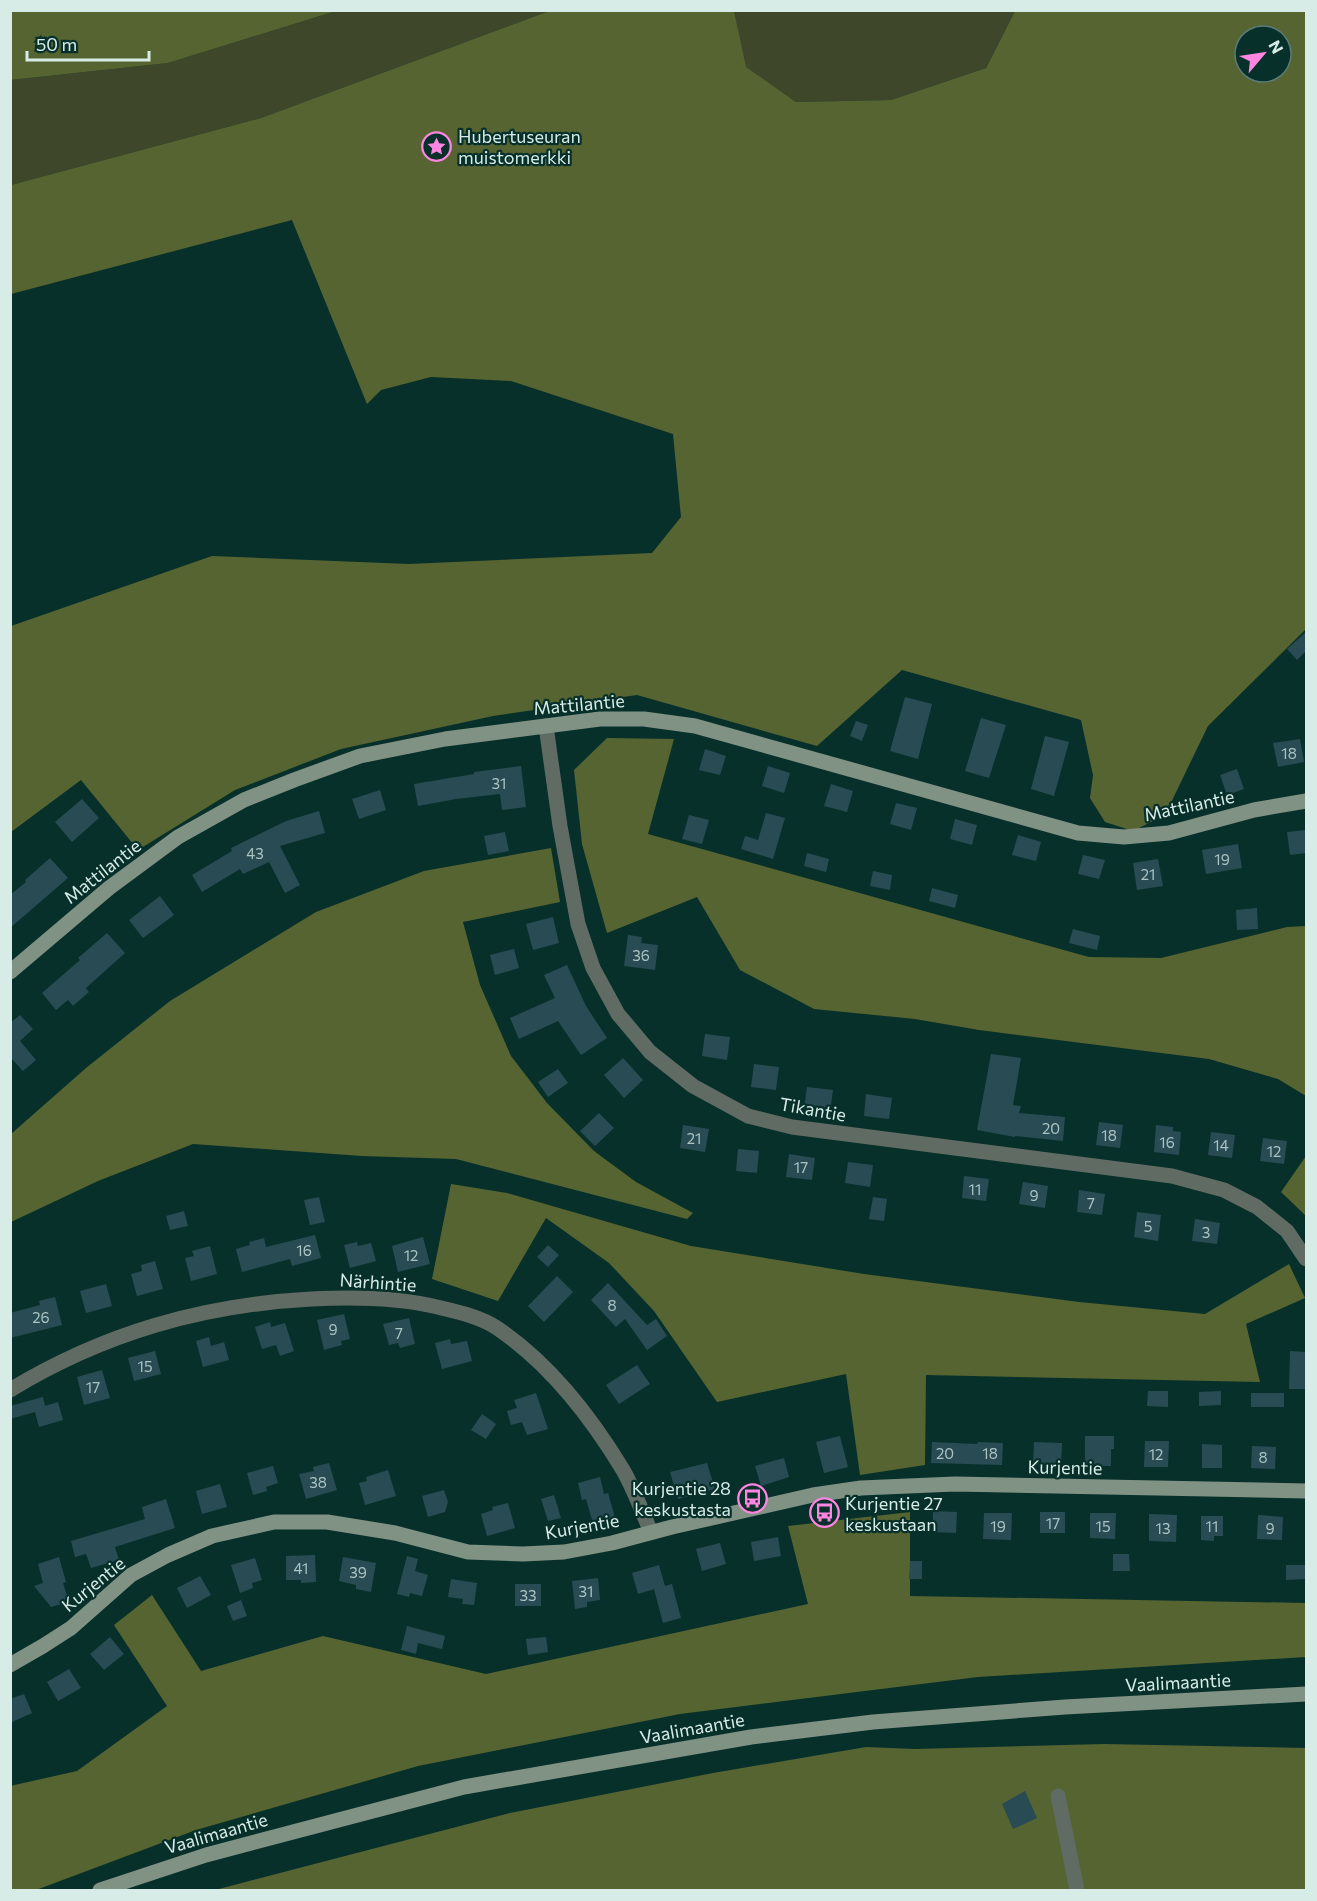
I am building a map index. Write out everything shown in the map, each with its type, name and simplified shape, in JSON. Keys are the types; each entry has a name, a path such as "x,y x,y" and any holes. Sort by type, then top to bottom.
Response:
{"street":[{"name":"Mattilantie","path":"10,972 135,868 178,837 244,800 360,756 445,739 600,718 644,719 695,726 1078,833 1124,837 1169,833 1254,810 1306,801"},
{"name":"Tikantie","path":"546,726 560,826 578,924 592,968 618,1014 650,1052 693,1086 748,1116 792,1127 1172,1176 1224,1190 1257,1207 1287,1231 1306,1259"},
{"name":"Närhintie","path":"10,1390 87,1349 144,1328 207,1311 278,1300 352,1297 419,1303 460,1312 495,1327 554,1377 595,1427 624,1472 651,1532"},
{"name":"Kurjentie","path":"10,1665 71,1628 131,1575 168,1555 212,1536 274,1522 327,1522 395,1533 468,1552 523,1554 574,1550 612,1543 813,1495 861,1488 955,1484 1306,1491"},
{"name":"Vaalimaantie","path":"100,1890 206,1855 464,1787 751,1737 873,1722 1306,1694"},
{"path":"1058,1796 1077,1890"}],"green space":[{"path":"10,11 336,11 168,63 11,80"},
{"path":"336,11 549,11 261,118 11,185 11,80 168,63"},
{"path":"549,11 734,11 746,67 796,102 891,100 986,68 1015,11 1306,11 1306,629 1208,726 1165,815 1133,831 1105,822 1090,798 1093,775 1081,720 902,670 817,746 637,695 493,716 341,749 235,790 138,850 81,780 11,832 11,626 212,556 409,564 652,553 681,517 673,434 511,381 431,377 381,390 367,404 292,220 11,294 11,185 261,118"},
{"path":"734,11 1015,11 986,68 891,100 796,102 745,67"},
{"path":"607,738 674,739 648,834 1089,957 1161,958 1287,927 1306,926 1306,1096 1278,1079 1209,1059 979,1030 915,1019 814,1009 740,970 697,897 607,933 582,844 574,770"},
{"path":"551,848 560,902 463,922 480,985 511,1056 547,1103 594,1151 636,1182 693,1213 687,1219 456,1159 362,1156 193,1144 98,1181 11,1222 11,1134 86,1068 170,1001 316,912 424,871"},
{"path":"1306,1156 1306,1216 1281,1192"},
{"path":"451,1184 507,1193 691,1246 864,1274 1079,1302 1205,1314 1289,1264 1305,1298 1246,1324 1260,1382 926,1375 925,1465 860,1475 846,1374 717,1402 654,1311 609,1263 546,1218 498,1301 432,1279"},
{"path":"910,1512 910,1596 1306,1603 1306,1657 978,1677 680,1714 418,1766 196,1830 36,1890 11,1890 10,1786 77,1771 167,1706 114,1625 152,1595 201,1671 323,1636 486,1674 808,1604 788,1526"},
{"path":"1104,1744 1306,1748 1306,1890 215,1890 510,1813 713,1773 866,1747 915,1749"}],"building":[{"path":"1306,632 1306,651 1297,660 1287,649"},
{"path":"905,697 932,704 918,759 890,751"},
{"path":"981,718 1006,725 989,778 965,771"},
{"path":"856,721 868,725 862,741 850,736"},
{"path":"1045,736 1069,742 1054,796 1031,789"},
{"path":"1300,739 1304,762 1278,767 1273,743"},
{"path":"705,749 726,756 720,775 699,770"},
{"path":"521,766 526,807 502,810 500,794 418,806 414,784 474,774 474,772"},
{"path":"768,766 790,773 784,793 762,786"},
{"path":"1237,769 1244,789 1227,795 1220,775"},
{"path":"831,784 853,791 847,812 824,806"},
{"path":"380,790 386,810 359,819 352,799"},
{"path":"82,799 99,818 72,842 55,822"},
{"path":"896,803 917,808 911,830 890,824"},
{"path":"319,811 325,833 280,846 300,885 285,893 269,862 243,874 240,869 202,892 192,875 232,851 231,848 286,821"},
{"path":"766,813 785,818 773,859 741,849 745,836 758,840"},
{"path":"689,815 709,820 702,844 682,839"},
{"path":"955,819 977,825 972,845 950,839"},
{"path":"1306,830 1306,853 1290,855 1287,832"},
{"path":"505,832 509,851 488,855 484,836"},
{"path":"1018,835 1041,842 1036,861 1012,855"},
{"path":"1238,844 1242,868 1206,874 1202,850"},
{"path":"807,853 829,859 826,872 804,866"},
{"path":"1083,855 1105,860 1099,879 1078,874"},
{"path":"50,858 68,878 10,928 10,895"},
{"path":"1158,859 1163,886 1137,890 1133,863"},
{"path":"873,871 892,875 890,890 870,886"},
{"path":"932,888 958,895 955,908 929,901"},
{"path":"160,896 174,915 143,938 129,920"},
{"path":"1257,908 1258,929 1237,930 1236,910"},
{"path":"553,917 559,943 533,950 526,924"},
{"path":"1073,929 1100,936 1097,950 1069,943"},
{"path":"107,933 125,953 86,988 89,992 73,1006 68,1000 56,1010 42,993"},
{"path":"628,935 642,937 641,943 658,945 655,970 624,966"},
{"path":"514,949 519,968 495,975 490,955"},
{"path":"567,965 586,1006 607,1038 581,1055 558,1021 519,1039 510,1018 555,998 544,975"},
{"path":"20,1015 33,1029 20,1041 36,1060 23,1071 10,1057 10,1023"},
{"path":"705,1034 730,1037 727,1060 702,1056"},
{"path":"991,1054 1021,1058 1013,1105 1021,1106 1019,1113 1065,1117 1063,1141 1015,1137 977,1130"},
{"path":"623,1058 643,1080 624,1098 604,1075"},
{"path":"754,1064 779,1067 776,1090 751,1087"},
{"path":"558,1069 568,1083 548,1097 538,1082"},
{"path":"807,1087 833,1090 830,1112 804,1109"},
{"path":"866,1094 892,1098 889,1119 864,1116"},
{"path":"599,1113 614,1128 595,1146 580,1131"},
{"path":"1099,1122 1123,1125 1120,1148 1096,1145"},
{"path":"683,1125 709,1129 705,1152 680,1148"},
{"path":"1156,1125 1173,1127 1173,1131 1181,1132 1179,1155 1154,1152"},
{"path":"1211,1132 1235,1135 1232,1158 1208,1155"},
{"path":"1263,1138 1287,1141 1284,1164 1260,1161"},
{"path":"738,1149 759,1151 757,1173 736,1171"},
{"path":"789,1154 815,1158 812,1180 786,1177"},
{"path":"848,1162 873,1165 870,1187 845,1183"},
{"path":"964,1176 989,1179 986,1201 962,1198"},
{"path":"1023,1182 1048,1186 1045,1208 1019,1204"},
{"path":"1079,1190 1105,1194 1102,1215 1077,1212"},
{"path":"319,1197 325,1222 310,1225 304,1200"},
{"path":"873,1197 887,1199 884,1221 869,1219"},
{"path":"184,1211 188,1226 170,1230 166,1216"},
{"path":"1137,1212 1161,1215 1158,1241 1134,1237"},
{"path":"1195,1219 1220,1223 1217,1244 1192,1241"},
{"path":"315,1235 321,1258 292,1266 290,1259 242,1272 236,1249 250,1245 249,1242 264,1238 266,1247"},
{"path":"423,1237 430,1264 398,1272 392,1246"},
{"path":"357,1242 358,1246 371,1243 376,1261 350,1268 344,1245"},
{"path":"548,1245 559,1255 548,1267 537,1257"},
{"path":"210,1246 217,1274 191,1281 185,1258 194,1256 192,1251"},
{"path":"155,1261 163,1289 137,1296 131,1274 142,1271 141,1265"},
{"path":"557,1276 573,1292 544,1322 528,1306"},
{"path":"608,1283 647,1325 656,1319 667,1336 647,1350 625,1319 616,1327 591,1300"},
{"path":"106,1284 112,1306 86,1313 80,1291"},
{"path":"55,1297 62,1325 10,1338 10,1313 40,1305 39,1301"},
{"path":"344,1314 350,1339 341,1341 342,1345 324,1350 317,1320"},
{"path":"409,1318 415,1344 400,1348 398,1343 389,1345 383,1324"},
{"path":"270,1322 271,1327 285,1323 294,1351 280,1356 276,1345 262,1349 255,1327"},
{"path":"209,1337 211,1346 224,1342 229,1360 203,1367 196,1341"},
{"path":"450,1339 451,1344 467,1341 472,1361 442,1369 435,1343"},
{"path":"155,1351 161,1374 134,1381 128,1358"},
{"path":"1290,1351 1306,1352 1306,1389 1289,1389"},
{"path":"637,1365 650,1384 619,1404 606,1385"},
{"path":"102,1370 110,1398 84,1405 77,1377"},
{"path":"1148,1391 1168,1391 1168,1407 1147,1406"},
{"path":"1221,1391 1221,1405 1199,1406 1199,1392"},
{"path":"536,1393 548,1429 527,1435 522,1422 511,1425 507,1411 517,1408 514,1400"},
{"path":"1251,1393 1284,1393 1284,1407 1251,1407"},
{"path":"43,1397 45,1406 58,1402 63,1420 39,1427 35,1412 10,1419 10,1406"},
{"path":"482,1414 496,1424 486,1439 471,1430"},
{"path":"840,1436 848,1467 824,1473 816,1442"},
{"path":"1085,1436 1114,1436 1111,1466 1085,1466"},
{"path":"1145,1441 1169,1441 1168,1467 1144,1467"},
{"path":"932,1442 1003,1443 1002,1465 931,1463"},
{"path":"1034,1442 1062,1443 1061,1466 1033,1465"},
{"path":"1202,1444 1222,1445 1222,1468 1202,1468"},
{"path":"1252,1446 1276,1447 1275,1469 1251,1468"},
{"path":"784,1458 789,1477 761,1486 755,1466"},
{"path":"329,1463 337,1490 306,1499 299,1474 314,1471 313,1467"},
{"path":"707,1463 715,1489 678,1499 670,1472"},
{"path":"273,1466 278,1483 266,1487 267,1491 253,1495 247,1473"},
{"path":"388,1470 396,1496 365,1505 359,1483 367,1481 366,1477"},
{"path":"600,1477 604,1494 608,1493 616,1521 594,1527 586,1499 582,1500 578,1483"},
{"path":"220,1484 227,1507 202,1514 196,1491"},
{"path":"444,1490 448,1502 445,1512 428,1517 422,1496"},
{"path":"554,1495 561,1518 548,1521 541,1499"},
{"path":"166,1499 175,1528 115,1547 119,1560 91,1568 86,1554 75,1557 71,1541 145,1519 142,1507"},
{"path":"508,1503 515,1528 487,1536 481,1514 493,1510 492,1507"},
{"path":"933,1511 957,1512 956,1533 933,1532"},
{"path":"1040,1512 1065,1512 1065,1533 1040,1533"},
{"path":"984,1513 1012,1513 1011,1540 983,1539"},
{"path":"1090,1513 1116,1513 1115,1539 1090,1538"},
{"path":"1149,1514 1177,1515 1176,1542 1149,1541"},
{"path":"1258,1515 1283,1517 1282,1540 1257,1539"},
{"path":"1201,1516 1223,1516 1223,1536 1214,1536 1214,1541 1201,1540"},
{"path":"778,1537 781,1556 754,1561 751,1542"},
{"path":"720,1543 726,1564 702,1571 696,1549"},
{"path":"1113,1554 1129,1554 1130,1571 1113,1571"},
{"path":"315,1555 316,1582 301,1583 301,1580 286,1580 286,1556"},
{"path":"407,1556 418,1559 415,1571 428,1575 422,1596 410,1593 409,1597 397,1594"},
{"path":"59,1557 69,1602 51,1607 34,1586 43,1583 38,1564"},
{"path":"343,1557 376,1563 371,1592 356,1589 356,1585 339,1581"},
{"path":"255,1558 262,1580 252,1583 253,1588 240,1593 231,1565"},
{"path":"910,1561 922,1561 922,1579 909,1579"},
{"path":"659,1565 665,1586 638,1594 632,1573"},
{"path":"1286,1565 1306,1565 1306,1579 1286,1580"},
{"path":"200,1576 211,1595 187,1608 177,1588"},
{"path":"598,1578 600,1600 587,1602 587,1607 575,1609 572,1581"},
{"path":"451,1579 477,1583 474,1605 462,1604 463,1599 448,1597"},
{"path":"515,1584 541,1584 541,1606 515,1606"},
{"path":"672,1584 681,1618 663,1623 654,1589"},
{"path":"241,1600 247,1616 233,1621 227,1606"},
{"path":"407,1626 445,1636 442,1649 418,1643 416,1654 401,1650"},
{"path":"110,1637 124,1654 104,1670 90,1654"},
{"path":"546,1637 548,1652 528,1655 526,1639"},
{"path":"69,1669 81,1688 58,1701 47,1682"},
{"path":"24,1694 32,1713 10,1723 10,1699"},
{"path":"1025,1791 1037,1818 1013,1829 1002,1804"}],"place":[{"name":"Hubertuseuran muistomerkki","path":"437,146"},
{"name":"Kurjentie 28 keskustasta","path":"752,1498"},
{"name":"Kurjentie 27 keskustaan","path":"824,1513"}]}
